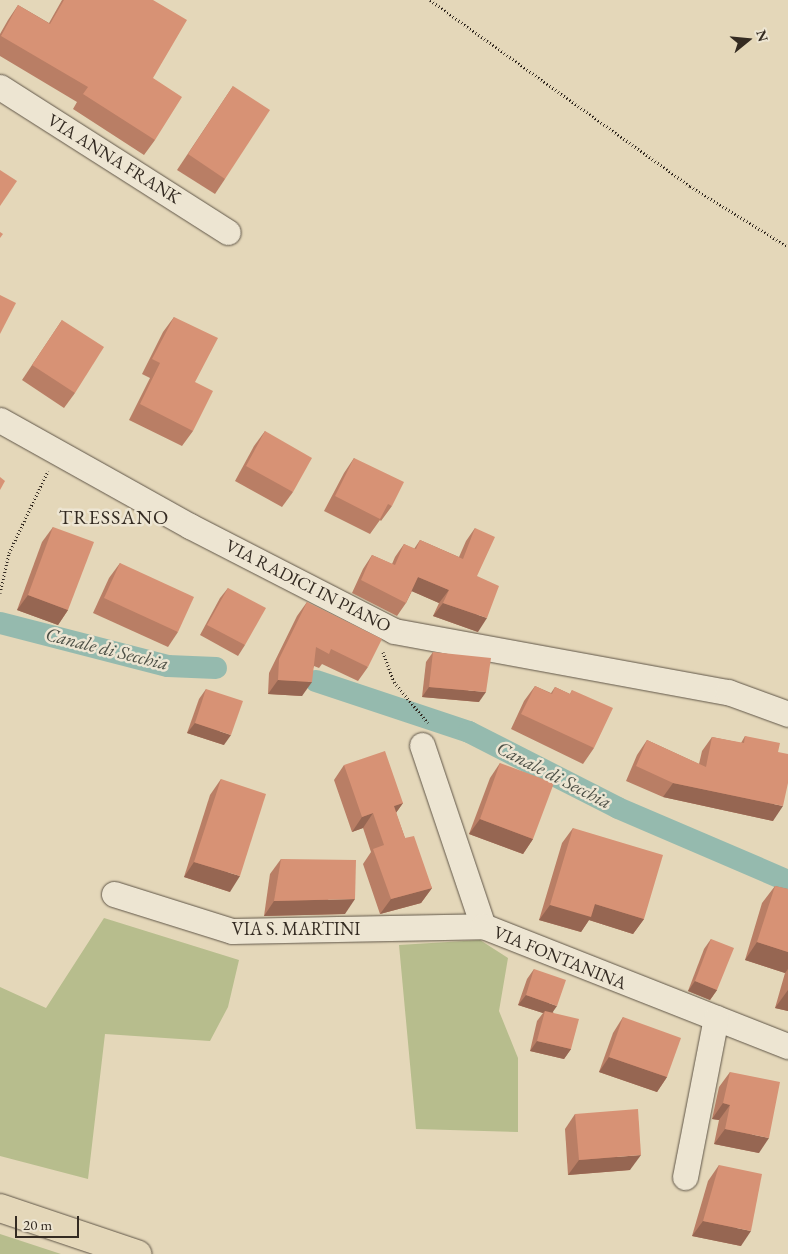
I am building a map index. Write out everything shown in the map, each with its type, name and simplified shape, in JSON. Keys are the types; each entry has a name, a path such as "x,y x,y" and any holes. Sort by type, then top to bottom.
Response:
{"main road":[{"path":"0,1208 137,1254"}],"street":[{"name":"VIA ANNA FRANK","path":"0,87 228,232"},
{"name":"VIA RADICI IN PIANO","path":"0,420 56,452 394,631 728,692 788,714"},
{"name":"VIA FONTANINA","path":"426,736 483,926 788,1046"},
{"name":"VIA S. MARTINI","path":"114,894 232,932 483,926"},
{"path":"685,1177 716,1018"}],"path":[{"path":"430,0 690,186 788,247"},
{"path":"0,593 9,553 56,452"},
{"path":"420,708 426,736"}],"green space":[{"path":"104,918 239,960 228,1007 210,1041 105,1034 88,1179 0,1156 0,987 46,1008"},
{"path":"480,940 508,958 499,1011 518,1058 518,1132 416,1129 399,945"},
{"path":"0,1234 61,1254 0,1254"}],"building":[{"path":"64,0 153,0 187,20 153,78 182,97 155,140 83,94 88,87 1,36 18,5 50,24"},
{"path":"233,86 270,110 225,179 188,154"},
{"path":"0,170 17,181 0,206"},
{"path":"0,295 16,303 0,334"},
{"path":"174,317 218,338 195,382 213,391 193,431 140,404 160,363 152,359"},
{"path":"62,320 104,347 75,393 32,365"},
{"path":"265,431 312,458 293,492 246,466"},
{"path":"354,458 404,482 392,506 388,504 380,519 335,496"},
{"path":"0,477 5,481 0,490"},
{"path":"53,527 94,542 68,610 28,595"},
{"path":"475,528 495,537 477,576 499,586 487,618 443,603 449,590 418,577 406,603 361,580 372,555 395,565 404,544 416,549 420,540 463,559"},
{"path":"120,563 194,597 178,632 104,598"},
{"path":"228,588 266,608 245,645 207,625"},
{"path":"307,602 382,639 368,667 331,649 329,654 316,647 312,682 278,680 279,659"},
{"path":"433,652 491,658 486,692 429,687"},
{"path":"535,686 552,694 555,687 570,694 572,690 613,708 594,748 521,714"},
{"path":"206,689 243,701 231,735 195,723"},
{"path":"745,736 780,743 778,752 788,754 788,783 783,806 673,783 636,766 647,740 706,767 712,737 744,743"},
{"path":"385,751 403,803 394,806 405,838 414,836 432,888 391,899 373,849 384,845 373,813 362,817 344,765"},
{"path":"500,763 554,783 533,839 480,819"},
{"path":"221,779 266,794 240,876 194,862"},
{"path":"573,828 663,855 644,919 595,904 591,917 550,905"},
{"path":"281,859 356,860 355,899 274,901"},
{"path":"775,886 788,889 788,952 757,942"},
{"path":"711,939 734,948 717,990 695,981"},
{"path":"534,969 566,980 557,1006 526,995"},
{"path":"545,1011 579,1019 571,1049 537,1041"},
{"path":"623,1017 681,1038 667,1077 609,1057"},
{"path":"730,1072 780,1082 769,1138 725,1129 730,1105 723,1103"},
{"path":"638,1109 641,1155 579,1160 575,1114"},
{"path":"719,1165 762,1174 751,1231 703,1221"}],"waterway":[{"name":"Canale di Secchia","path":"0,623 168,666 216,668"},
{"name":"Canale di Secchia","path":"316,681 469,732 618,808 788,881"}],"district":[{"name":"TRESSANO","path":"114,517"}]}
